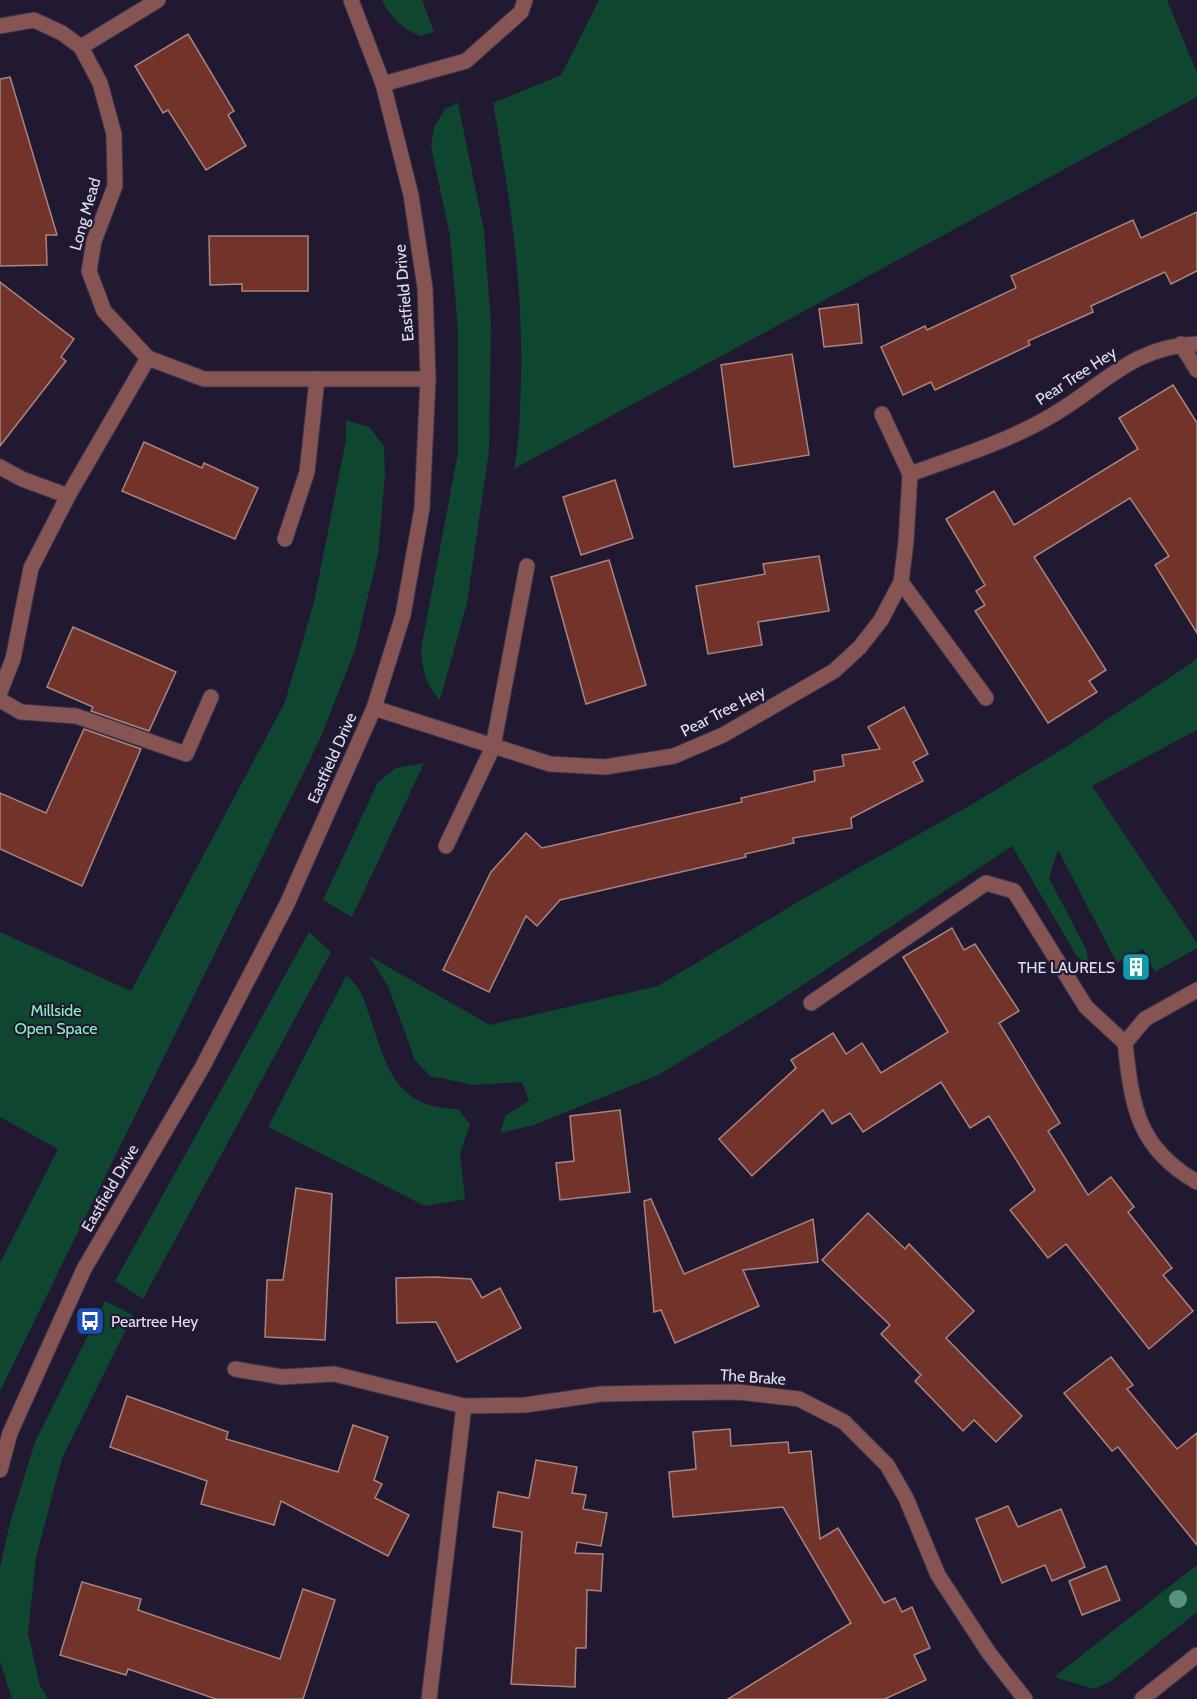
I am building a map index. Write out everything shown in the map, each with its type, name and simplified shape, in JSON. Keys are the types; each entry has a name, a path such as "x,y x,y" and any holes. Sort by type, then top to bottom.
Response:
{"street":[{"path":"81,47 158,0"},
{"name":"Eastfield Drive","path":"0,1470 10,1433 84,1269 213,1046 286,904 375,708 403,615 422,508 428,379 425,288 411,195 383,84 351,0"},
{"path":"383,84 466,61 521,12 525,0"},
{"name":"Long Mead","path":"0,26 34,20 62,33 81,47 100,83 114,134 115,186 94,241 89,271 104,311 148,358 204,380 428,379"},
{"path":"1181,344 1197,370"},
{"name":"Pear Tree Hey","path":"910,474 1002,441 1051,416 1150,351 1181,344 1197,344"},
{"path":"0,692 13,659 31,568 68,496 148,358"},
{"path":"285,539 306,472 317,379"},
{"name":"Pear Tree Hey","path":"375,708 550,764 606,767 674,756 723,735 834,671 860,647 881,621 901,582 910,474 882,414"},
{"path":"0,467 22,479 68,496"},
{"path":"446,846 493,747 527,566"},
{"path":"901,582 986,698"},
{"path":"0,700 21,712 76,716 186,754 211,697"},
{"path":"811,1003 986,883 1014,891 1086,1007 1125,1043 1132,1102 1154,1148 1197,1182"},
{"path":"1125,1043 1144,1019 1197,990"},
{"name":"The Brake","path":"235,1369 282,1377 334,1374 464,1406 525,1405 601,1394 738,1392 799,1399 844,1422 887,1465 906,1498 938,1575 989,1653 1025,1699"},
{"path":"429,1699 464,1406"},
{"path":"1142,1699 1197,1655"}],"green space":[{"path":"382,0 422,0 434,32 420,36 408,30 393,17"},
{"path":"599,0 1167,0 1197,73 1197,97 514,469 520,413 520,308 510,206 493,103 561,75"},
{"path":"458,103 484,231 491,324 489,450 467,603 440,700 426,677 421,649 458,453 458,329 450,236 431,146 434,127 445,109"},
{"name":"Millside Open Space","path":"346,420 369,427 384,446 385,475 378,555 355,650 320,739 0,1391 0,1263 58,1149 0,1117 0,932 131,991 285,702 314,602 346,440"},
{"path":"1197,659 1197,730 1092,786 1197,943 1197,948 1155,972 1143,949 1117,963 1058,850 1049,878 1087,951 1088,963 1078,958 1012,846 768,1008 660,1074 534,1125 500,1133 506,1115 529,1101 522,1082 474,1085 430,1076 415,1060 388,986 369,956 490,1025 658,986 801,900 971,805 1066,747"},
{"path":"424,763 352,917 323,900 378,782 396,768"},
{"path":"309,932 331,952 143,1299 115,1281"},
{"path":"346,976 361,993 388,1066 406,1092 419,1101 436,1107 458,1109 470,1124 460,1154 465,1199 425,1206 268,1127"},
{"path":"105,1301 133,1315 62,1458 36,1558 28,1633 40,1686 48,1699 12,1699 0,1661 0,1568 10,1523 35,1442"},
{"path":"1197,1565 1197,1612 1111,1681 1094,1689 1054,1677"}],"building":[{"path":"188,34 234,111 228,115 246,146 206,170 168,110 163,113 135,66"},
{"path":"10,77 57,235 46,235 47,265 0,266 0,79"},
{"path":"1197,212 1197,271 1171,284 1165,272 1091,306 1093,312 1028,341 1030,345 935,390 931,382 903,395 881,347 925,326 927,330 1016,288 1011,276 1133,220 1141,238"},
{"path":"209,236 308,236 308,291 242,291 242,284 210,285"},
{"path":"0,282 74,339 61,357 66,361 0,446"},
{"path":"858,304 862,343 824,347 819,309"},
{"path":"792,354 809,455 734,467 721,365"},
{"path":"1173,385 1197,423 1197,633 1155,565 1169,556 1130,498 1034,557 1106,670 1089,681 1097,692 1048,723 975,611 985,605 976,591 985,585 946,519 994,491 1014,525 1138,449 1119,418"},
{"path":"144,442 202,468 204,463 258,488 235,539 122,491"},
{"path":"615,480 633,538 581,555 563,497"},
{"path":"819,556 829,611 758,622 762,645 708,654 696,586 765,574 763,564"},
{"path":"609,560 646,685 586,704 551,577"},
{"path":"73,627 176,672 149,731 91,711 93,707 47,687"},
{"path":"904,707 928,754 913,762 923,781 851,818 852,828 793,838 794,843 745,854 746,857 560,900 537,926 526,916 489,992 443,970 491,872 526,833 542,848 742,802 741,798 815,781 814,771 844,766 842,755 880,749 868,727"},
{"path":"84,729 141,749 82,886 0,849 0,793 46,813"},
{"path":"952,928 964,950 975,944 1019,1011 999,1023 1060,1123 1048,1131 1088,1195 1111,1177 1134,1207 1128,1212 1172,1268 1163,1275 1193,1311 1149,1349 1066,1244 1048,1258 1010,1210 1035,1190 989,1116 970,1128 941,1082 863,1132 850,1113 832,1124 823,1110 752,1176 719,1139 796,1068 791,1060 833,1033 846,1054 862,1043 881,1073 948,1032 903,957"},
{"path":"620,1110 630,1192 560,1200 556,1163 574,1161 570,1116"},
{"path":"296,1188 332,1194 325,1340 265,1337 267,1280 283,1280"},
{"path":"651,1199 684,1274 813,1219 818,1262 743,1270 759,1306 675,1343 661,1310 654,1312 644,1201"},
{"path":"868,1213 905,1249 909,1244 974,1311 946,1338 1022,1416 996,1442 974,1420 963,1431 915,1381 921,1375 881,1334 890,1325 822,1260"},
{"path":"396,1278 471,1279 482,1298 500,1288 521,1328 457,1362 436,1322 397,1323"},
{"path":"1111,1357 1133,1385 1127,1389 1177,1449 1197,1433 1197,1545 1118,1447 1112,1451 1064,1393"},
{"path":"127,1396 228,1432 226,1439 338,1472 353,1425 388,1437 374,1480 382,1484 375,1498 409,1515 388,1556 281,1501 274,1525 201,1504 207,1481 110,1447"},
{"path":"730,1429 731,1446 788,1442 789,1453 811,1451 820,1539 838,1528 884,1603 895,1598 902,1612 912,1607 930,1648 914,1655 926,1680 885,1699 728,1699 851,1623 783,1507 673,1517 669,1472 696,1469 693,1432"},
{"path":"536,1460 577,1467 572,1493 586,1495 583,1509 607,1513 601,1546 577,1542 575,1553 603,1554 601,1591 587,1590 586,1648 576,1648 575,1687 511,1684 522,1532 493,1527 498,1492 529,1498"},
{"path":"1008,1506 1018,1527 1061,1509 1085,1567 1052,1581 1045,1565 1002,1583 976,1519"},
{"path":"1106,1566 1120,1600 1082,1615 1069,1581"},
{"path":"82,1582 141,1599 138,1610 280,1659 303,1589 335,1600 303,1699 216,1699 128,1669 126,1675 60,1655"}],"place":[{"name":"THE LAURELS","path":"1136,967"},
{"name":"Peartree Hey","path":"90,1321"}]}
